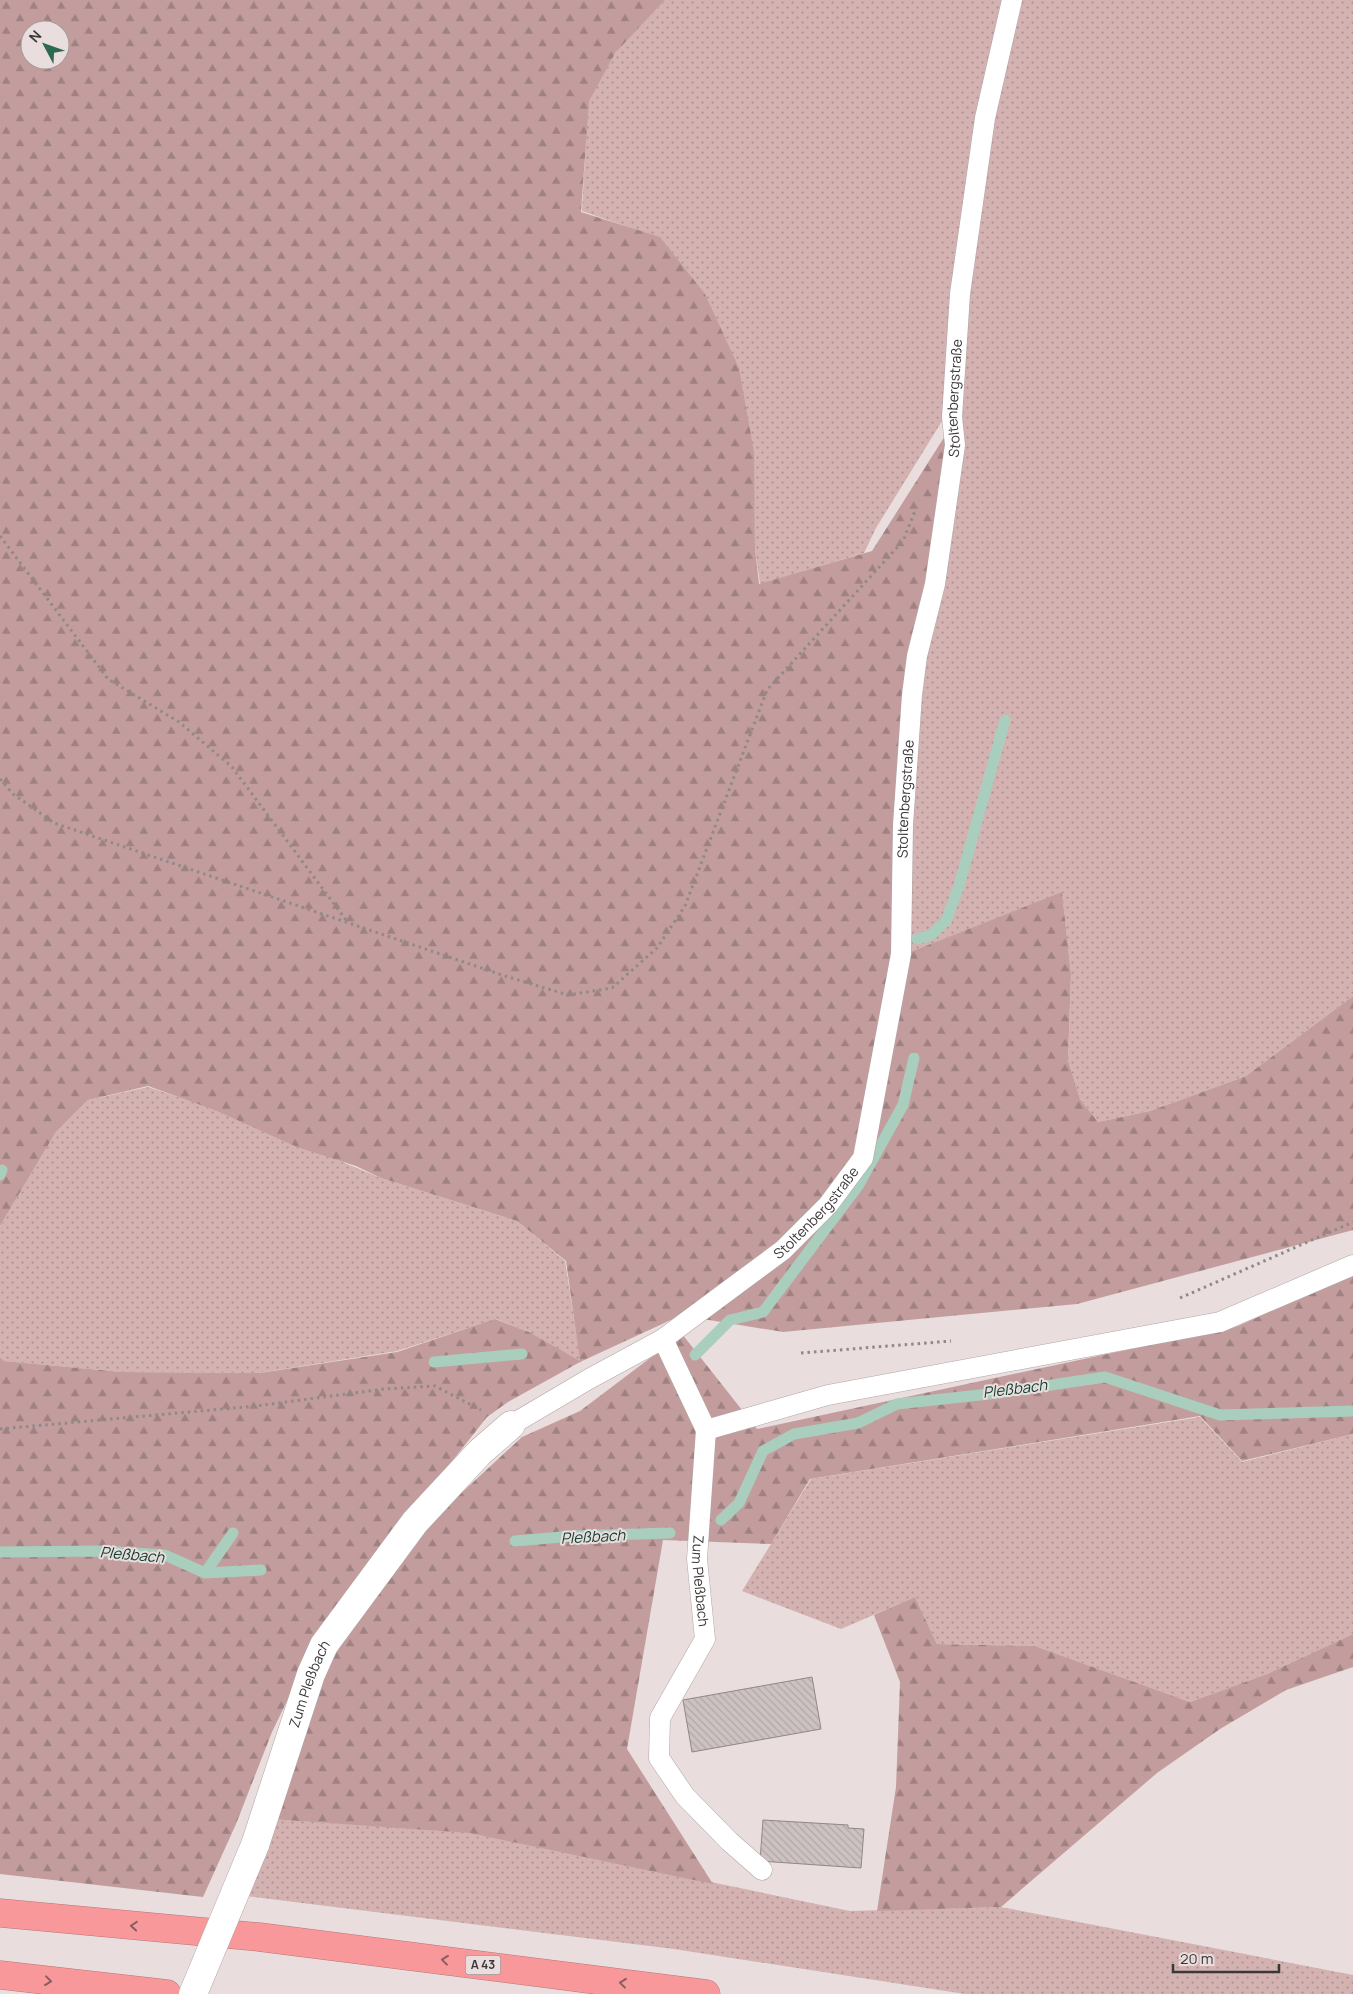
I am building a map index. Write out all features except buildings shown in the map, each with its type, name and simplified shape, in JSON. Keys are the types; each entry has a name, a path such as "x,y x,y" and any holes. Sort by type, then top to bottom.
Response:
{"highway":[{"name":"A 43","path":"0,1913 259,1937 706,1994"},
{"path":"0,1975 167,1994"}],"street":[{"name":"Zum Pleßbach","path":"194,1994 255,1845 311,1674 324,1645 415,1522 480,1452 511,1425"}],"lane":[{"name":"Stoltenbergstraße","path":"511,1425 589,1379 663,1339 783,1250 828,1205 863,1158 901,954 903,825 912,695 917,656 935,584 955,446 952,417 960,294 985,118 1012,0"},
{"path":"706,1430 828,1395 1220,1322 1353,1265"},
{"name":"Zum Pleßbach","path":"663,1339 706,1430 697,1559 705,1639 660,1718 659,1758 685,1796 729,1841 762,1870"}],"path":[{"path":"0,779 14,794 54,823 505,976 568,995 612,988 657,948 685,906 767,690 903,541 917,506"},
{"path":"0,536 108,678 179,722 232,767 347,922"},
{"path":"1172,1302 1353,1222"},
{"path":"801,1354 953,1340"},
{"path":"0,1429 256,1406 384,1389 435,1386 511,1425"}],"shaded area":[{"path":"665,0 1007,0 947,413 876,528 864,553 760,584 755,548 753,452 739,369 705,295 660,238 582,211 588,100 618,49"},
{"path":"1018,0 1353,0 1353,996 1246,1076 1150,1111 1098,1122 1080,1099 1068,1060 1071,974 1062,893 905,954 910,775 991,117"},
{"path":"148,1087 217,1110 381,1178 517,1221 565,1261 581,1363 529,1332 496,1319 397,1351 259,1373 122,1372 4,1361 0,1357 0,1226 56,1132 88,1100"},
{"path":"1200,1417 1242,1462 1353,1434 1353,1634 1267,1674 1190,1702 1035,1646 937,1644 915,1597 841,1629 742,1591 811,1479"},
{"path":"271,1819 470,1832 850,1911 1001,1907 1353,1975 1353,1994 965,1994 674,1949 245,1896"}],"green space":[{"path":"0,0 665,0 616,52 589,101 581,212 660,237 705,294 739,368 754,452 755,548 759,584 872,551 950,428 930,582 897,953 857,1156 780,1248 688,1312 580,1362 508,1402 487,1417 382,1550 317,1639 272,1732 236,1824 203,1897 0,1874 0,1357 4,1361 122,1372 260,1373 397,1352 495,1319 529,1332 580,1361 566,1261 517,1221 381,1178 356,1166 297,1147 217,1111 148,1086 88,1100 56,1132 0,1226"},
{"path":"1062,892 1071,974 1068,1060 1080,1099 1098,1122 1150,1111 1246,1076 1353,996 1353,1230 1077,1304 783,1332 697,1318 867,1160 905,954"},
{"path":"1353,1274 1353,1434 1242,1461 1200,1416 810,1479 771,1544 663,1540 627,1749 713,1884 470,1833 270,1819 322,1678 343,1641 428,1524 522,1437 580,1411 682,1334 757,1429 1238,1326"},
{"path":"915,1597 937,1644 1035,1646 1190,1702 1267,1674 1353,1634 1353,1667 1286,1690 1220,1729 1157,1773 1001,1907 877,1911 896,1787 900,1682 874,1615"}],"waterway":[{"path":"917,939 931,935 946,921 959,886 1005,720"},
{"path":"695,1355 730,1320 763,1312 858,1186 903,1105 914,1058"},
{"path":"0,1175 2,1170"},
{"path":"434,1362 522,1354"},
{"name":"Pleßbach","path":"721,1520 739,1503 763,1451 794,1434 858,1423 897,1404 998,1393 1105,1377 1220,1415 1353,1411"},
{"path":"205,1573 233,1533"},
{"name":"Pleßbach","path":"515,1541 573,1536 670,1533"},
{"name":"Pleßbach","path":"0,1552 102,1551 165,1555 205,1573 261,1570"}]}
